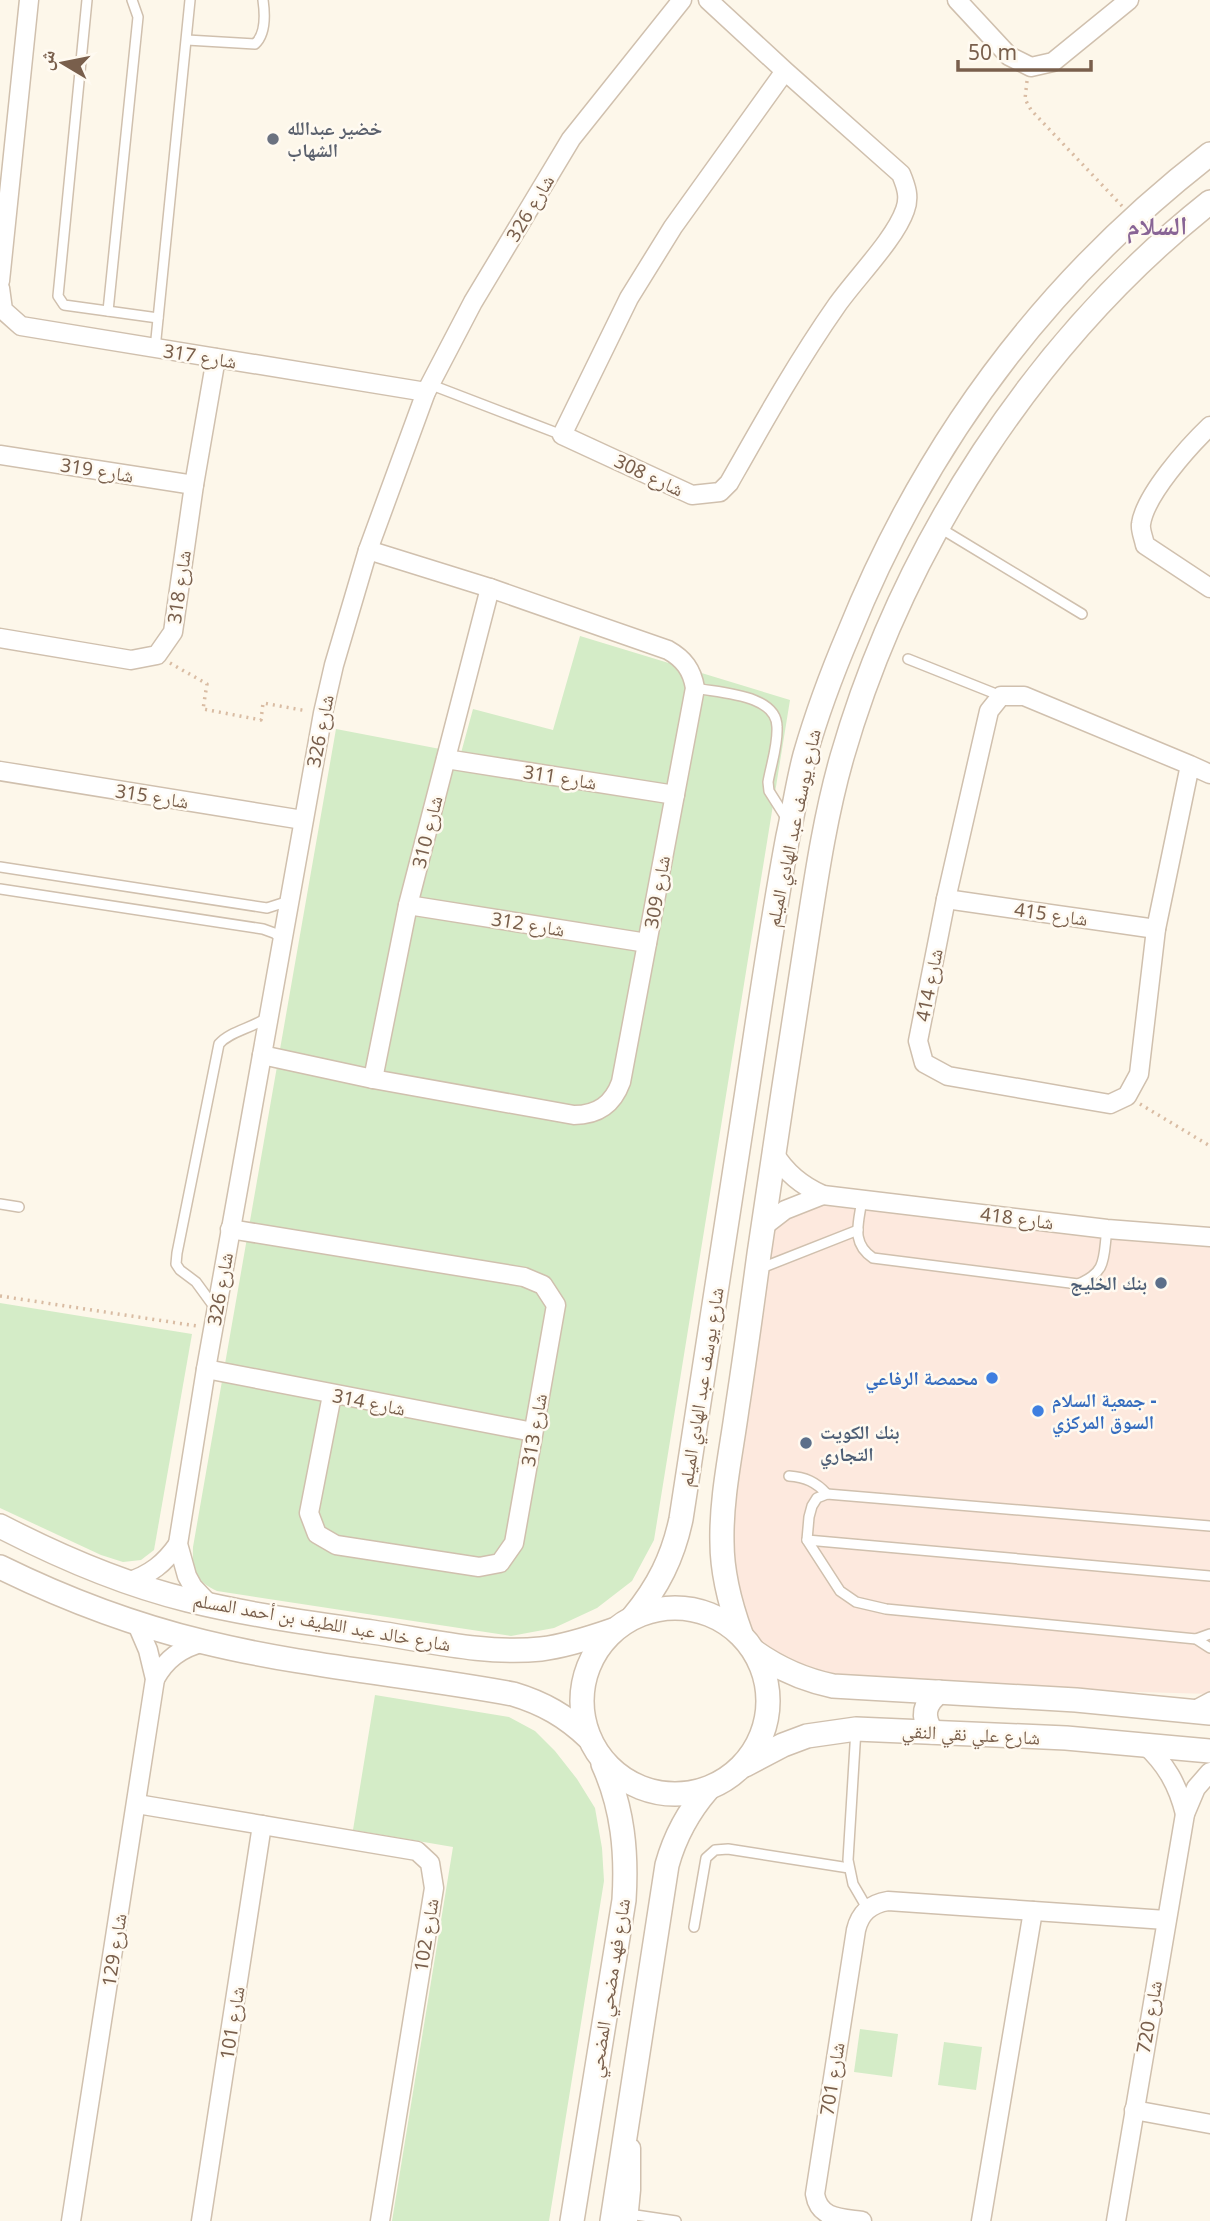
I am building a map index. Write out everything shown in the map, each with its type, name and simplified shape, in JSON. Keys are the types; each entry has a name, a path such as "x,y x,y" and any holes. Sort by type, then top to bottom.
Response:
{"street":[{"path":"0,281 29,0"},
{"name":"شارع 326","path":"210,1605 193,1587 187,1576 178,1544 230,1229 303,820 334,665 368,550 427,388 473,302 571,139 682,0"},
{"name":"شارع 308","path":"562,435 692,495 720,492 836,306 897,226 906,208 908,190 901,174 708,0"},
{"path":"957,0 1009,56 1031,67 1053,62 1129,0"},
{"path":"562,435 643,274 673,227 785,71"},
{"name":"شارع يوسف عبد الهادي الميلم","path":"633,1617 647,1600 669,1562 681,1519 777,895 800,774 821,705 872,574 934,460 989,378 1059,293 1133,218 1210,154"},
{"name":"شارع يوسف عبد الهادي الميلم","path":"741,1634 733,1613 724,1570 722,1522 809,923 842,757 877,655 911,581 939,527 1012,412 1071,335 1135,268 1210,202"},
{"name":"شارع 317","path":"0,288 3,310 21,326 155,349 427,388"},
{"name":"شارع 318","path":"157,655 173,632 216,358"},
{"path":"1210,426 1189,447 1148,503 1141,525 1145,545 1210,588"},
{"name":"شارع 319","path":"0,455 194,485"},
{"path":"368,550 490,588 668,650 687,665 695,688"},
{"path":"842,757 824,750 820,736 862,614 872,574"},
{"name":"شارع 310","path":"373,1079 408,905 490,588"},
{"path":"0,638 131,660 157,655"},
{"name":"شارع 309","path":"262,1055 373,1079 574,1115 595,1113 612,1101 621,1082 695,688"},
{"path":"1001,696 1024,696 1210,774"},
{"name":"شارع 414","path":"1001,696 989,711 946,899 918,1041 924,1063 948,1076 1110,1104 1127,1097"},
{"name":"شارع 311","path":"446,759 674,795"},
{"path":"1127,1097 1139,1074 1156,929 1190,765"},
{"name":"شارع 315","path":"0,771 303,820"},
{"path":"800,774 820,775 834,788"},
{"name":"شارع 415","path":"946,899 1156,929"},
{"name":"شارع 312","path":"408,905 647,943"},
{"name":"شارع 418","path":"774,1153 795,1179 823,1195 1107,1229 1210,1237"},
{"name":"شارع 418","path":"763,1227 785,1210 823,1195"},
{"name":"شارع 313","path":"230,1229 524,1277 543,1285 556,1305 514,1544 500,1563 479,1567 336,1545 317,1534 309,1513 332,1395"},
{"name":"شارع 314","path":"206,1369 533,1432"},
{"name":"شارع خالد عبد اللطيف بن أحمد المسلم","path":"0,1526 71,1560 127,1581 210,1605 261,1616 493,1650 539,1649 565,1645 613,1630"},
{"path":"127,1581 157,1568 178,1544"},
{"name":"شارع خالد عبد اللطيف بن أحمد المسلم","path":"0,1567 68,1598 204,1642 513,1694 563,1716 589,1738"},
{"path":"678,1607 701,1611 722,1620 741,1634 755,1653 764,1672 768,1713 762,1734 740,1769 708,1788 685,1794 661,1794 638,1787 617,1775 601,1758 589,1738 582,1715 582,1691 587,1668 598,1647 613,1630 633,1617 655,1609 678,1607"},
{"name":"شارع 129","path":"71,2221 155,1679 148,1650 136,1622"},
{"path":"420,1679 430,1661 427,1640"},
{"path":"155,1679 174,1654 204,1642"},
{"name":"شارع علي نقي النقي","path":"755,1653 787,1672 819,1683 847,1688 1076,1700 1210,1713"},
{"path":"932,1732 925,1712 930,1700 939,1692"},
{"name":"شارع علي نقي النقي","path":"740,1769 761,1755 807,1736 856,1728 1144,1744 1210,1751"},
{"name":"شارع 720","path":"1144,1744 1171,1775 1185,1814"},
{"name":"شارع فهد مضحي المضحي","path":"572,2221 624,1900 625,1852 618,1804 601,1758"},
{"name":"شارع 720","path":"1116,2221 1185,1814 1196,1788 1210,1772"},
{"name":"شارع فهد مضحي المضحي","path":"623,2219 628,2118 664,1883 672,1849 687,1816 708,1788"},
{"name":"شارع 102","path":"137,1804 417,1851 429,1863 434,1888 380,2221"},
{"name":"شارع 101","path":"201,2221 262,1825"},
{"path":"867,1908 887,1901 1166,1920"},
{"name":"شارع 701","path":"862,2221 833,2217 826,2213 820,2208 815,2194 856,1930 861,1915 867,1908"},
{"path":"981,2221 1032,1911"},
{"path":"617,1946 636,1943 653,1956"},
{"path":"1133,2110 1210,2124"}],"lane":[{"path":"87,0 58,296 64,305 158,318"},
{"path":"108,311 138,17 132,0"},
{"path":"155,349 190,0"},
{"path":"187,40 255,44 262,33 263,0"},
{"path":"427,388 562,435"},
{"path":"939,527 1082,614"},
{"path":"908,659 1001,696"},
{"path":"695,688 757,700 775,715 778,727 768,782 769,791 791,825"},
{"path":"0,867 267,908 289,901"},
{"path":"0,889 263,929 282,939"},
{"path":"216,1310 196,1282 180,1270 176,1264 177,1254 219,1044 232,1034 255,1026 269,1016"},
{"path":"862,1199 858,1230 863,1251 873,1258 1078,1284 1096,1275 1102,1265 1107,1229"},
{"path":"0,1204 19,1207"},
{"path":"757,1270 858,1230"},
{"path":"789,1476 806,1478 827,1494"},
{"path":"1209,1526 827,1494 817,1498 812,1506 808,1517 807,1540 840,1591 856,1602 886,1609 1196,1640 1210,1648"},
{"path":"807,1540 1210,1576"},
{"path":"1196,1640 1210,1634"},
{"path":"1184,1709 1210,1697"},
{"path":"856,1728 849,1868 856,1891 867,1908"},
{"path":"694,1927 704,1864 715,1850 728,1849 849,1868"},
{"path":"623,2219 676,2221"}],"path":[{"path":"1031,67 1025,87 1025,99 1031,110 1133,218"},
{"path":"157,655 207,684 203,709 261,720 263,703 323,713"},
{"path":"1127,1097 1210,1146"},
{"path":"0,1296 213,1329"}],"shaded area":[{"path":"816,1204 860,1210 1210,1237 1210,1694 829,1683 785,1665 755,1635 738,1600 730,1536 737,1479 773,1239 777,1226 785,1215"}],"green space":[{"path":"580,636 790,700 654,1540 632,1581 597,1608 554,1628 511,1636 217,1591 196,1574 193,1547 336,729 461,753 473,709 553,730"},
{"path":"0,1303 192,1334 154,1550 141,1560 123,1562 101,1555 0,1508"},
{"path":"375,1695 509,1717 535,1731 555,1751 595,1808 604,1881 549,2221 392,2221 453,1847 353,1830"},
{"path":"860,2029 898,2034 892,2077 854,2072"},
{"path":"944,2042 982,2047 976,2090 938,2085"}],"place":[{"name":"خضير عبدالله الشهاب","path":"273,139"},
{"name":"بنك الخليج","path":"1161,1283"},
{"name":"محمصة الرفاعي","path":"992,1378"},
{"name":"جمعية السلام - السوق المركزي","path":"1038,1411"},
{"name":"بنك الكويت التجاري","path":"806,1443"}],"district":[{"name":"السلام","path":"1157,225"}]}
